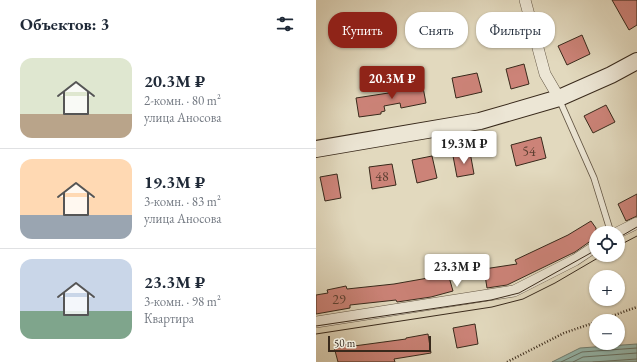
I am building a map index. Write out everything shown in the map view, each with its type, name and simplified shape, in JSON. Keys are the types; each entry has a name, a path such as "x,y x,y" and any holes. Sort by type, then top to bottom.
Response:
{"main road":[{"path":"316,149 480,122 559,98 611,75 637,61"}],"street":[{"path":"525,0 545,74 559,98"},
{"path":"625,229 637,223"},
{"path":"316,322 514,291 575,260 589,251"}],"lane":[{"path":"559,98 594,178 609,226"}],"path":[{"path":"617,314 637,307"},
{"path":"507,362 564,333 589,324"}],"water":[{"path":"637,344 637,362 552,362 580,348 589,347 589,350 625,350 625,345"}],"building":[{"path":"612,0 637,0 637,25 629,30"},
{"path":"582,35 590,54 567,65 558,46"},
{"path":"524,64 529,84 511,89 506,69"},
{"path":"477,73 482,92 456,98 452,78"},
{"path":"422,82 426,103 401,108 400,103 384,106 385,111 381,112 381,114 359,117 356,98 395,92 394,88"},
{"path":"606,105 615,122 593,133 584,116"},
{"path":"541,137 546,158 516,166 511,145"},
{"path":"470,152 474,174 457,177 453,156"},
{"path":"432,156 437,178 417,183 412,160"},
{"path":"392,164 396,185 372,189 369,167"},
{"path":"337,174 341,198 325,201 320,177"},
{"path":"637,194 637,216 626,221 618,204"},
{"path":"591,221 595,226 589,226 589,242 575,252 507,285 487,288 484,269 517,264 515,260 568,235"},
{"path":"447,270 453,291 431,297 397,302 396,300 350,305 350,308 316,314 316,295 328,293 327,290 346,286 347,289 394,284 428,278 428,276"},
{"path":"475,324 478,344 457,348 453,328"},
{"path":"428,334 431,353 394,359 395,362 338,362 334,347 353,343 354,346 406,339"}],"tram line":[{"path":"625,234 637,227"},
{"path":"625,242 637,236"},
{"path":"316,326 491,300 519,293 589,254"},
{"path":"316,334 492,307 523,299 555,283 591,262"}]}
